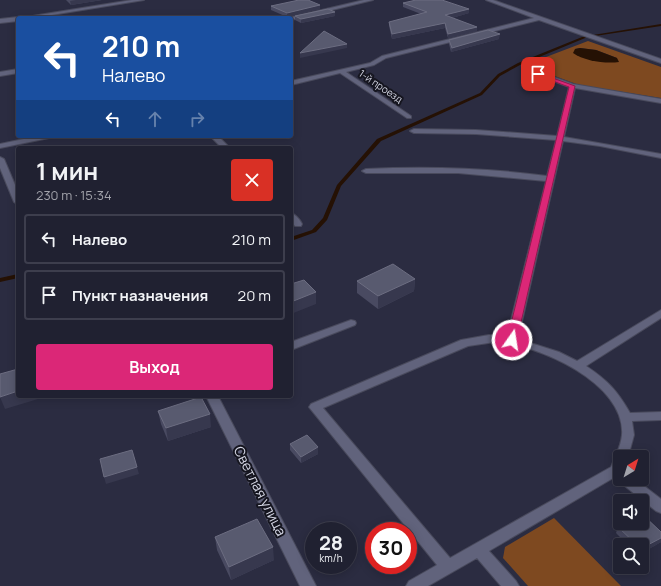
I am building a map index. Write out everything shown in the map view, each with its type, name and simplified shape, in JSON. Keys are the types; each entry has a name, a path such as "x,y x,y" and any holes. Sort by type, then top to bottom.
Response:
{"street":[{"path":"36,16 142,0"},
{"path":"293,18 371,0"},
{"path":"488,0 661,61"},
{"path":"293,83 342,72 372,64 384,57 540,18"},
{"path":"0,21 16,19"},
{"path":"526,69 572,86 661,100"},
{"path":"0,74 16,71"},
{"name":"1-й проезд","path":"342,72 409,117"},
{"path":"512,340 572,86"},
{"path":"414,132 467,130 561,137 623,147 661,156"},
{"path":"0,146 39,138"},
{"path":"216,138 224,146"},
{"path":"0,159 16,197"},
{"path":"366,171 432,169 497,173 550,179"},
{"path":"293,218 298,224"},
{"path":"579,365 661,313"},
{"path":"293,345 351,323"},
{"path":"448,567 315,407 465,344 484,339 512,340 545,349 579,365 607,388 628,417 628,445 626,450"},
{"name":"Светлая улица","path":"213,398 308,586"},
{"path":"628,417 661,416"},
{"path":"414,586 613,475"},
{"path":"637,486 661,508"},
{"path":"478,549 510,586"}],"shaded area":[{"path":"588,41 661,67 661,98 579,85 525,65","holes":["580,48 596,50 617,58 602,61 592,59 577,55 575,49"]},
{"path":"580,48 596,50 617,58 619,62 608,63 595,61 583,58 573,53 575,49"},
{"path":"554,518 621,586 528,586 503,558 505,547"}],"building":[{"path":"299,0 308,0 320,5 287,13 271,6"},
{"path":"416,0 442,0 469,9 445,15 477,27 448,34 445,23 392,34 389,22 427,12 403,3"},
{"path":"328,9 335,12 301,19 295,16"},
{"path":"488,30 500,34 452,48 449,40"},
{"path":"324,31 347,44 300,53"},
{"path":"393,264 415,279 378,296 357,281"},
{"path":"304,280 316,292 293,301 293,283"},
{"path":"16,370 16,392 0,397 0,374"},
{"path":"202,398 210,414 166,428 158,411"},
{"path":"307,435 318,447 301,457 290,444"},
{"path":"132,450 137,467 104,477 100,459"},
{"path":"257,519 273,547 229,567 215,537"},
{"path":"649,521 661,532 661,538 649,544 649,538 630,538 621,530 649,530"}],"waterway":[{"path":"595,35 661,25"},
{"path":"293,238 314,231 325,219 339,186 379,140 481,94 499,75 519,64 588,36"},
{"path":"0,280 16,276"}],"route":[{"path":"512,340 572,86 538,74"}]}
